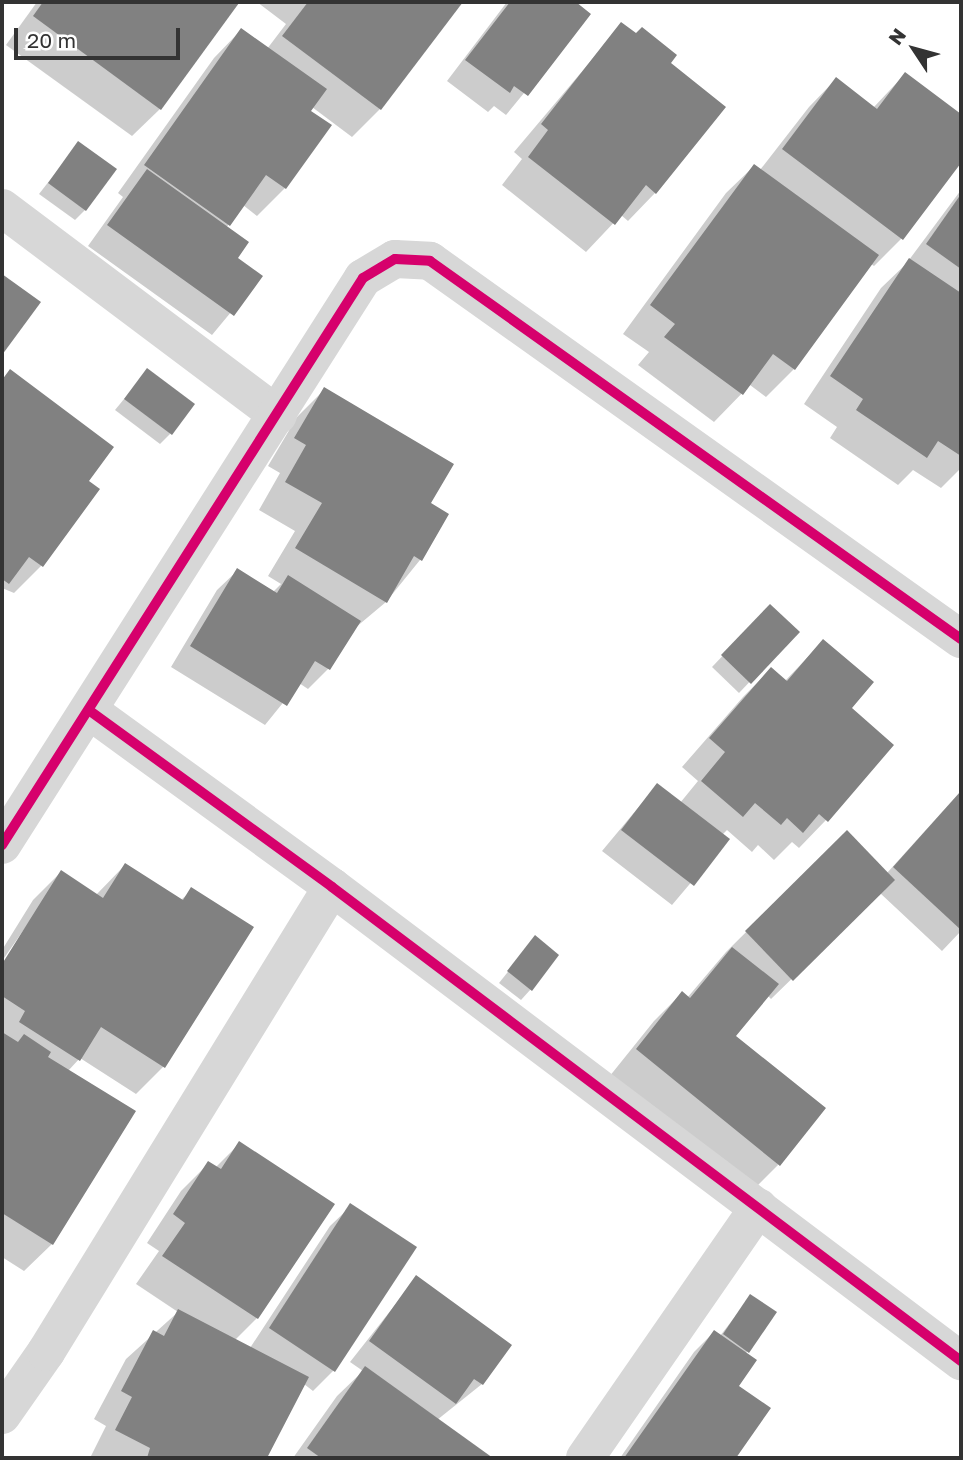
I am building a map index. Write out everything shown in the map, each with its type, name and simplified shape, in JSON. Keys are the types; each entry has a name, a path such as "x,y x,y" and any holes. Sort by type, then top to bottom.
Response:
{"street":[{"path":"2,208 278,415"},
{"path":"2,845 90,711 363,278 396,260 430,261 961,639"},
{"path":"90,711 332,887 961,1361"},
{"path":"2,1415 46,1352 332,887"},
{"path":"585,1458 759,1207"}],"building":[{"path":"43,2 239,3 161,110 33,16"},
{"path":"308,2 463,2 381,110 282,36"},
{"path":"510,2 576,2 591,14 528,96 514,86 510,93 465,60"},
{"path":"621,22 636,33 642,27 677,55 671,63 726,107 656,194 646,185 615,225 528,157 548,130 541,124"},
{"path":"241,28 327,89 311,111 332,125 286,189 266,175 230,226 144,165"},
{"path":"905,72 961,114 961,163 903,240 782,149 836,77 877,109"},
{"path":"78,141 117,169 86,211 48,183"},
{"path":"754,164 879,255 795,370 773,354 743,395 664,337 675,324 650,305"},
{"path":"147,169 249,242 238,258 263,276 234,316 107,225"},
{"path":"961,194 961,269 926,244"},
{"path":"909,258 961,293 961,456 938,441 927,458 856,410 863,399 830,376"},
{"path":"2,274 41,302 2,355"},
{"path":"147,368 195,404 172,435 124,399"},
{"path":"10,369 114,447 89,481 100,489 43,567 29,557 9,584 2,579 2,380"},
{"path":"324,387 454,464 431,503 449,514 422,561 414,556 387,603 295,548 322,503 285,482 306,445 294,438"},
{"path":"237,568 277,593 288,575 361,621 330,670 315,661 287,706 190,646"},
{"path":"770,604 800,632 751,684 721,655"},
{"path":"823,639 874,682 852,708 894,745 828,822 819,814 803,833 787,818 781,825 755,803 743,817 701,781 725,752 709,738 771,667 787,681"},
{"path":"657,783 730,839 694,886 621,830"},
{"path":"961,791 961,930 893,867"},
{"path":"847,830 895,880 793,981 745,931"},
{"path":"125,863 183,900 191,887 254,927 165,1068 101,1027 80,1061 19,1022 25,1011 2,996 2,964 61,870 103,898"},
{"path":"535,935 559,955 532,991 507,971"},
{"path":"732,947 779,984 736,1036 826,1108 780,1166 636,1049 682,991 690,998"},
{"path":"2,1032 18,1042 24,1034 51,1052 48,1057 136,1111 53,1245 2,1213"},
{"path":"239,1141 335,1204 258,1319 162,1256 185,1223 173,1214 208,1161 221,1169"},
{"path":"350,1203 417,1247 335,1372 269,1328"},
{"path":"416,1275 512,1345 483,1385 474,1379 456,1404 369,1341"},
{"path":"750,1294 777,1312 749,1353 723,1334"},
{"path":"178,1309 309,1377 267,1458 147,1458 150,1448 115,1430 132,1397 121,1391 153,1330 164,1336"},
{"path":"714,1330 757,1360 739,1386 771,1408 736,1458 624,1458"},
{"path":"365,1366 493,1458 321,1458 307,1448"}],"cycle path":[{"path":"2,845 363,278 395,259 430,261 961,639"},
{"path":"90,711 332,887 961,1361"}]}
